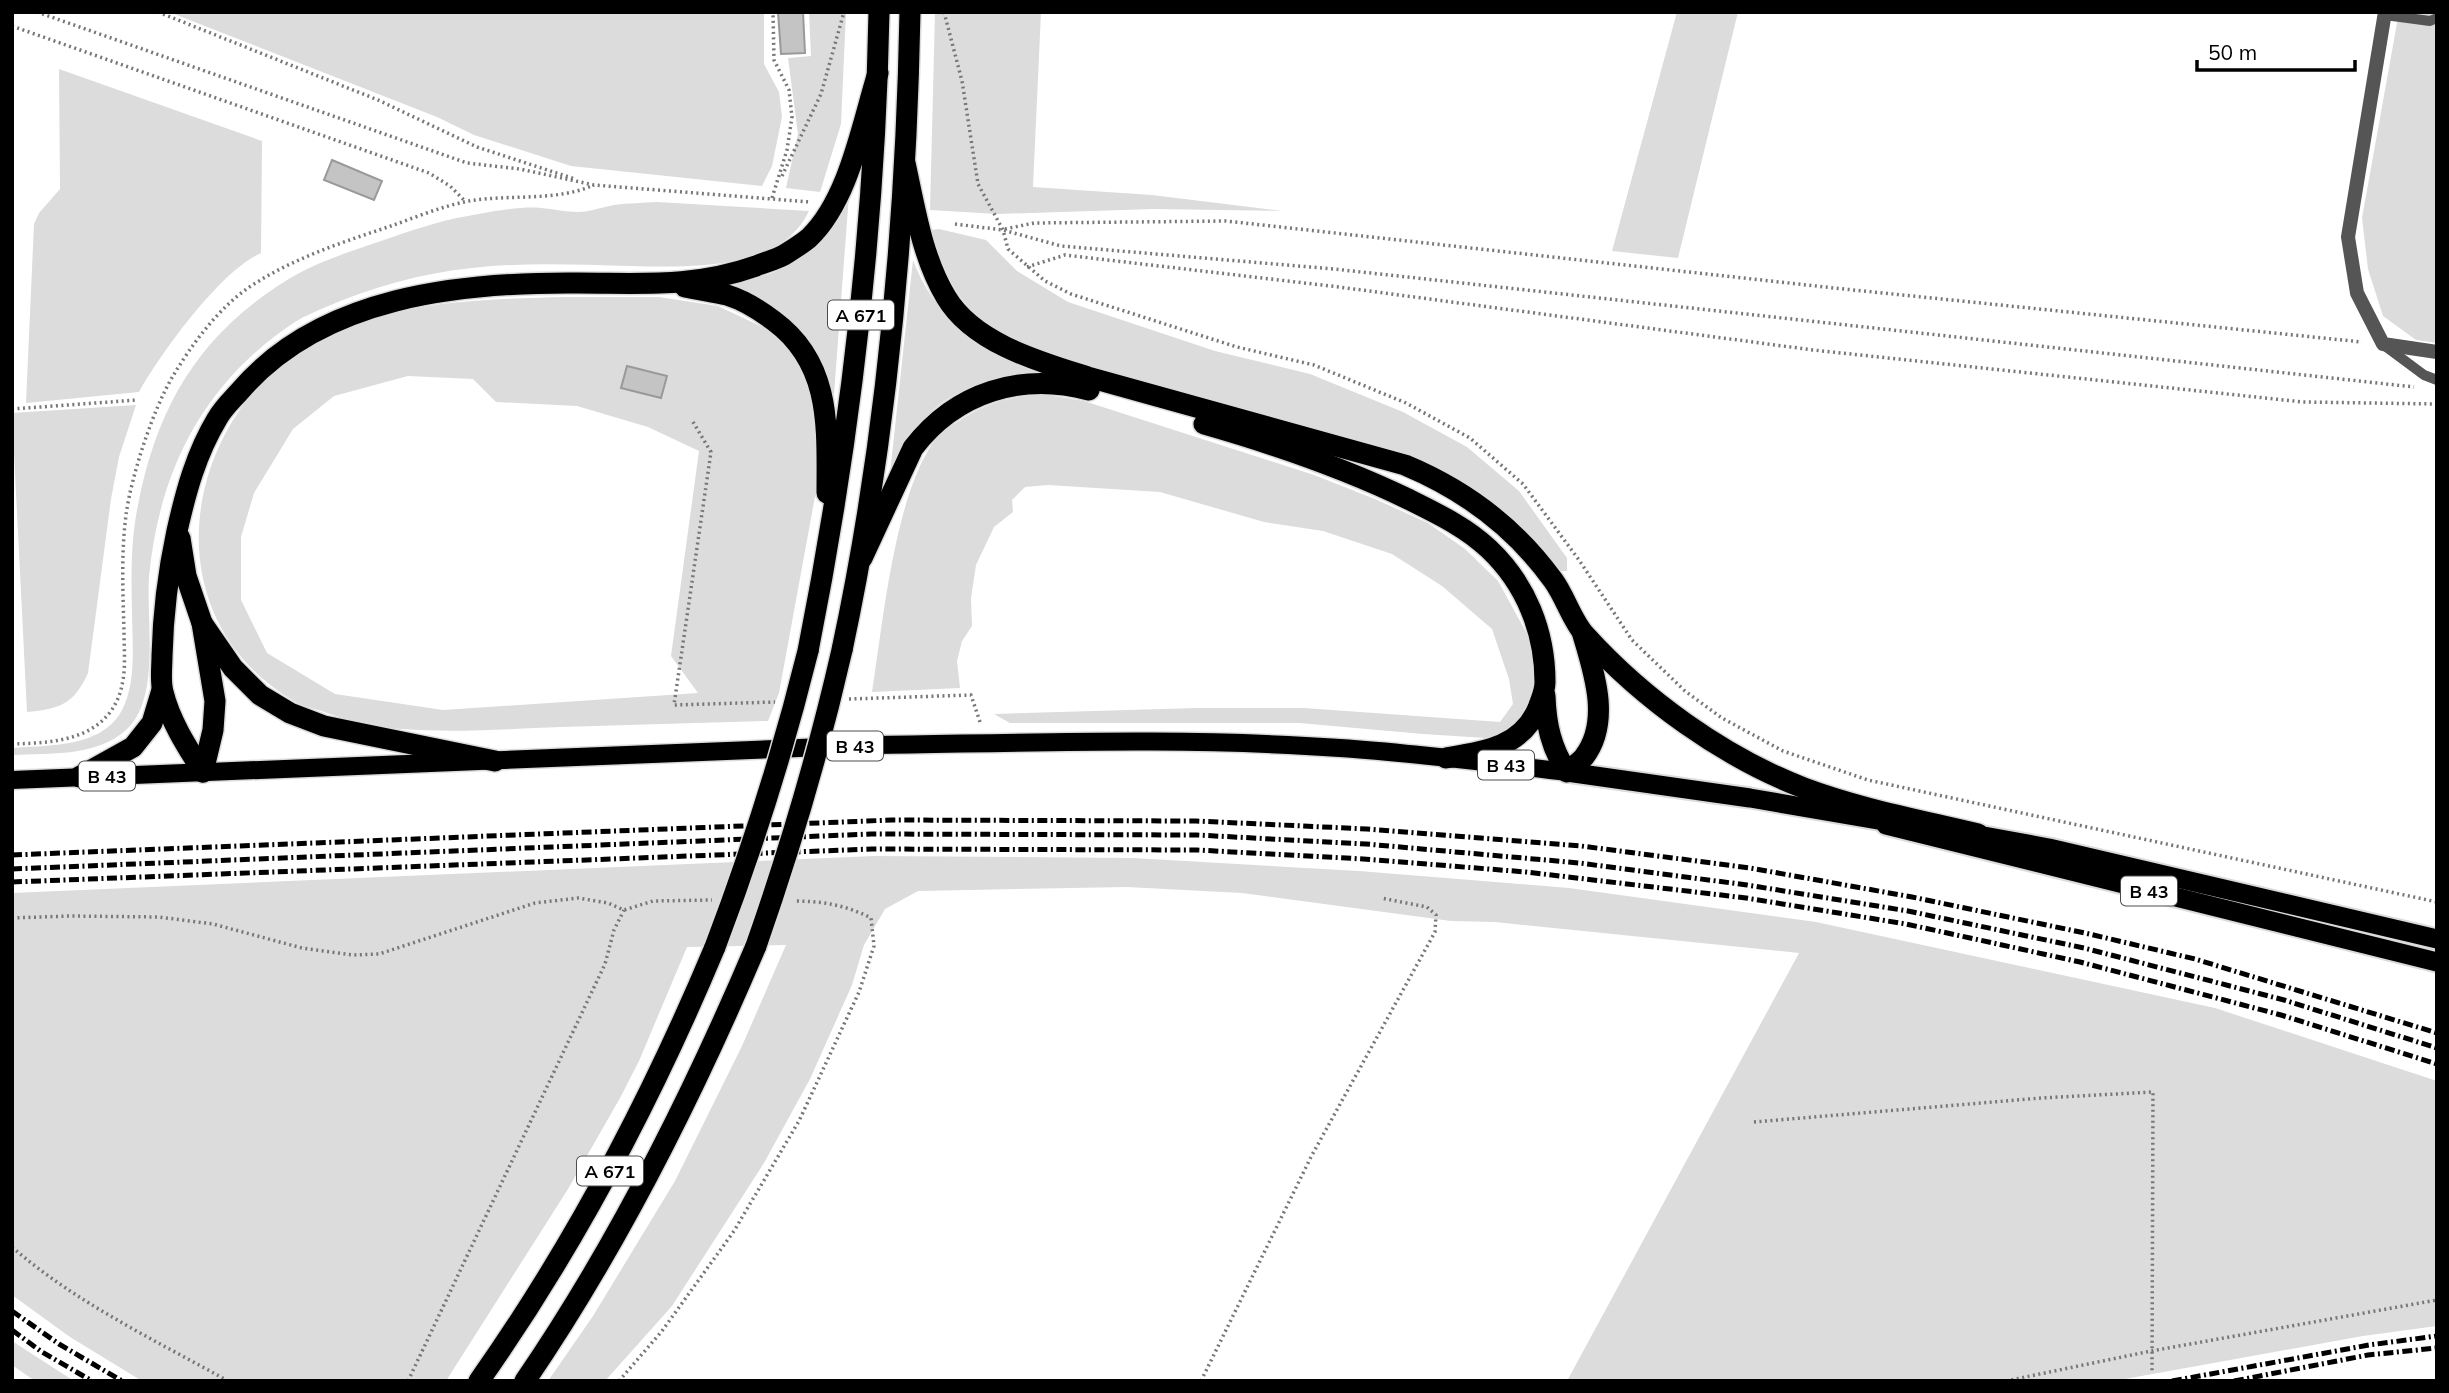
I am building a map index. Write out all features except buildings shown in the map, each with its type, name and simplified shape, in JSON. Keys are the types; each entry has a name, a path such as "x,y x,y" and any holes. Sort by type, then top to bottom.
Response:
{"highway":[{"name":"A 671","path":"478,1381 550,1276 626,1143 678,1035 715,947 765,806 808,651 827,556 859,339 869,225 879,12"},
{"name":"A 671","path":"524,1381 580,1294 659,1155 705,1063 756,946 813,770 862,558 892,345 905,163 909,12"},
{"path":"79,777 133,747 152,723 162,690 167,574 189,481 201,449 219,415 275,356 312,332 352,314 401,300 510,284 672,284 734,274 780,257 808,238 826,216 842,187 878,73"},
{"path":"862,558 913,448 935,422 963,403 1002,387 1043,383 1064,385 1278,446 1380,485 1453,522 1488,548 1503,564 1527,601 1542,645 1545,716 1555,754 1567,772 1583,758 1594,738 1598,714 1596,678 1582,632 1555,583 1520,540 1478,504 1431,476 1405,465 1042,363 1005,347 974,328 947,299 933,272 925,248 905,163"},
{"path":"672,284 729,296 764,313 790,333 810,359 824,399 827,432 827,556"},
{"path":"178,526 186,576 202,623 215,701 213,730 203,772"},
{"path":"202,623 233,668 260,695 290,713 324,726 495,761"},
{"path":"1582,632 1610,661 1673,713 1762,768 1803,787 1843,801 1978,834"},
{"path":"162,690 176,726 203,772"},
{"path":"1446,758 1486,752 1520,735 1534,717 1545,690"},
{"name":"B 43","path":"1567,772 1750,798 1861,819 2437,962"},
{"name":"B 43","path":"1861,819 1978,834 2049,848 2437,939"}],"main road":[{"name":"B 43","path":"12,780 874,745 987,744 1214,743 1339,748 1567,772"}],"street":[{"path":"2385,14 2348,237 2357,293 2383,344 2437,352"}],"lane":[{"path":"2385,14 2430,21 2437,18"},
{"path":"2383,344 2424,375 2437,380"}],"path":[{"path":"37,12 467,163 520,169 594,185 810,202"},
{"path":"158,12 378,100 477,147 594,185"},
{"path":"772,198 787,150 792,117 789,90 774,60 773,12"},
{"path":"777,184 821,94 844,12"},
{"path":"944,12 962,81 978,184 1003,230 1008,249 1027,267 1045,281 1071,293 1237,347 1314,365 1406,403 1470,438 1522,484 1579,560 1632,640 1685,691 1722,718 1783,751 1868,780 2437,902"},
{"path":"12,26 429,173 442,179 466,202 507,196 564,195 594,185"},
{"path":"1003,230 1034,223 1226,221 1834,288 2383,344"},
{"path":"956,224 1003,230 1061,246 1334,269 2424,389"},
{"path":"1027,267 1065,255 1339,287 1813,350 2303,402 2437,404"},
{"path":"12,408 137,400"},
{"path":"693,422 711,452 674,705 782,701"},
{"path":"836,700 971,695 987,744"},
{"path":"12,918 159,917 213,924 302,948 352,955 379,954 535,903 578,898 608,903 624,910 614,930 606,964 408,1381"},
{"path":"1201,1381 1312,1155 1435,932 1436,915 1427,907 1381,898"},
{"path":"619,1381 662,1331 734,1231 799,1121 859,992 874,946 871,918"},
{"path":"1754,1122 2040,1098 2153,1092 2152,1371"},
{"path":"12,1247 95,1307 228,1381"},
{"path":"2006,1381 2151,1351 2437,1300"}],"shaded area":[{"path":"169,12 764,12 764,64 779,92 782,117 772,166 762,186 571,166 474,135 437,117"},
{"path":"809,12 846,12 841,124 820,192 786,188 798,134 788,58 811,56"},
{"path":"935,12 1041,12 1033,187 1152,195 1282,211 1153,209 997,214 930,210"},
{"path":"1677,12 1738,12 1678,258 1612,251"},
{"path":"2399,12 2437,12 2437,343 2416,340 2383,316 2368,269 2362,218"},
{"path":"59,69 262,141 261,253 228,277 210,295 176,336 139,392 26,403 34,224 39,213 60,189"},
{"path":"849,195 833,407 824,369 808,340 797,327 757,298 727,284 770,274 801,258 826,232"},
{"path":"657,202 809,211 794,233 779,244 763,253 739,260 693,266 532,264 453,270 379,287 295,322 235,372 211,401 176,465 163,500 154,538 149,577 148,679 137,716 126,730 101,745 72,752 12,755 12,748 58,745 88,738 102,732 122,710 130,687 133,661 134,531 146,469 170,406 186,377 205,350 254,303 295,275 319,264 446,221 514,209 541,208 578,212 614,205"},
{"path":"939,229 986,240 1017,271 1068,302 1215,351 1310,374 1403,412 1467,447 1519,491 1567,558 1567,571 1558,571 1524,532 1481,494 1425,465 1046,357 1022,344 985,322 959,295 949,278 931,230"},
{"path":"913,260 936,303 967,334 1005,357 1050,376 988,383 952,396 921,423 909,442 888,492"},
{"path":"659,297 718,306 773,332 807,372 817,420 816,491 779,693 768,721 462,731 376,727 294,701 253,670 224,632 206,590 199,545 202,499 216,454 239,411 271,372 336,334 362,322 390,314 419,307 480,300","holes":["408,376 473,379 496,402 577,406 648,427 699,451 671,656 698,693 443,710 335,694 267,653 241,600 241,537 254,493 293,429 334,396"]},
{"path":"1041,394 1084,401 1314,475 1428,523 1465,549 1498,581 1532,643 1537,667 1536,697 1511,732 1486,738 1299,723 1010,723 994,714 1304,708 1500,722 1513,704 1509,679 1492,629 1442,586 1392,554 1323,531 1264,522 1160,492 1048,485 1025,487 1012,500 1013,512 994,527 976,565 971,598 972,626 962,641 957,661 960,688 872,692 886,594 901,521 924,458 941,433 986,406"},
{"path":"136,405 119,457 111,499 88,673 77,692 65,703 27,712 12,413"},
{"path":"874,856 1133,858 1359,871 1569,888 1816,922 2215,1008 2437,1081 2437,1326 2363,1336 2114,1381 1567,1381 1799,953 1495,922 1451,921 1242,893 1127,887 918,891 885,909 864,945 852,985 810,1079 764,1163 672,1306 605,1381 548,1381 593,1316 675,1181 742,1046 786,945 687,947 639,1061 620,1098 568,1189 446,1381 142,1381 70,1337 12,1295 12,893"},
{"path":"12,1341 74,1381 35,1381 12,1365"}],"railway":[{"path":"12,855 892,820 1196,821 1367,829 1581,846 1750,868 1912,897 2195,959 2437,1033"},
{"path":"12,869 871,834 1197,835 1366,844 1579,863 1747,885 1908,911 2084,948 2284,1000 2437,1048"},
{"path":"12,882 872,849 1197,850 1363,859 1526,872 1746,898 1906,924 2080,962 2281,1015 2437,1064"},
{"path":"12,1311 59,1344 122,1381"},
{"path":"12,1330 42,1352 92,1381"},
{"path":"2172,1381 2369,1345 2437,1336"},
{"path":"2234,1381 2368,1355 2437,1348"}]}
